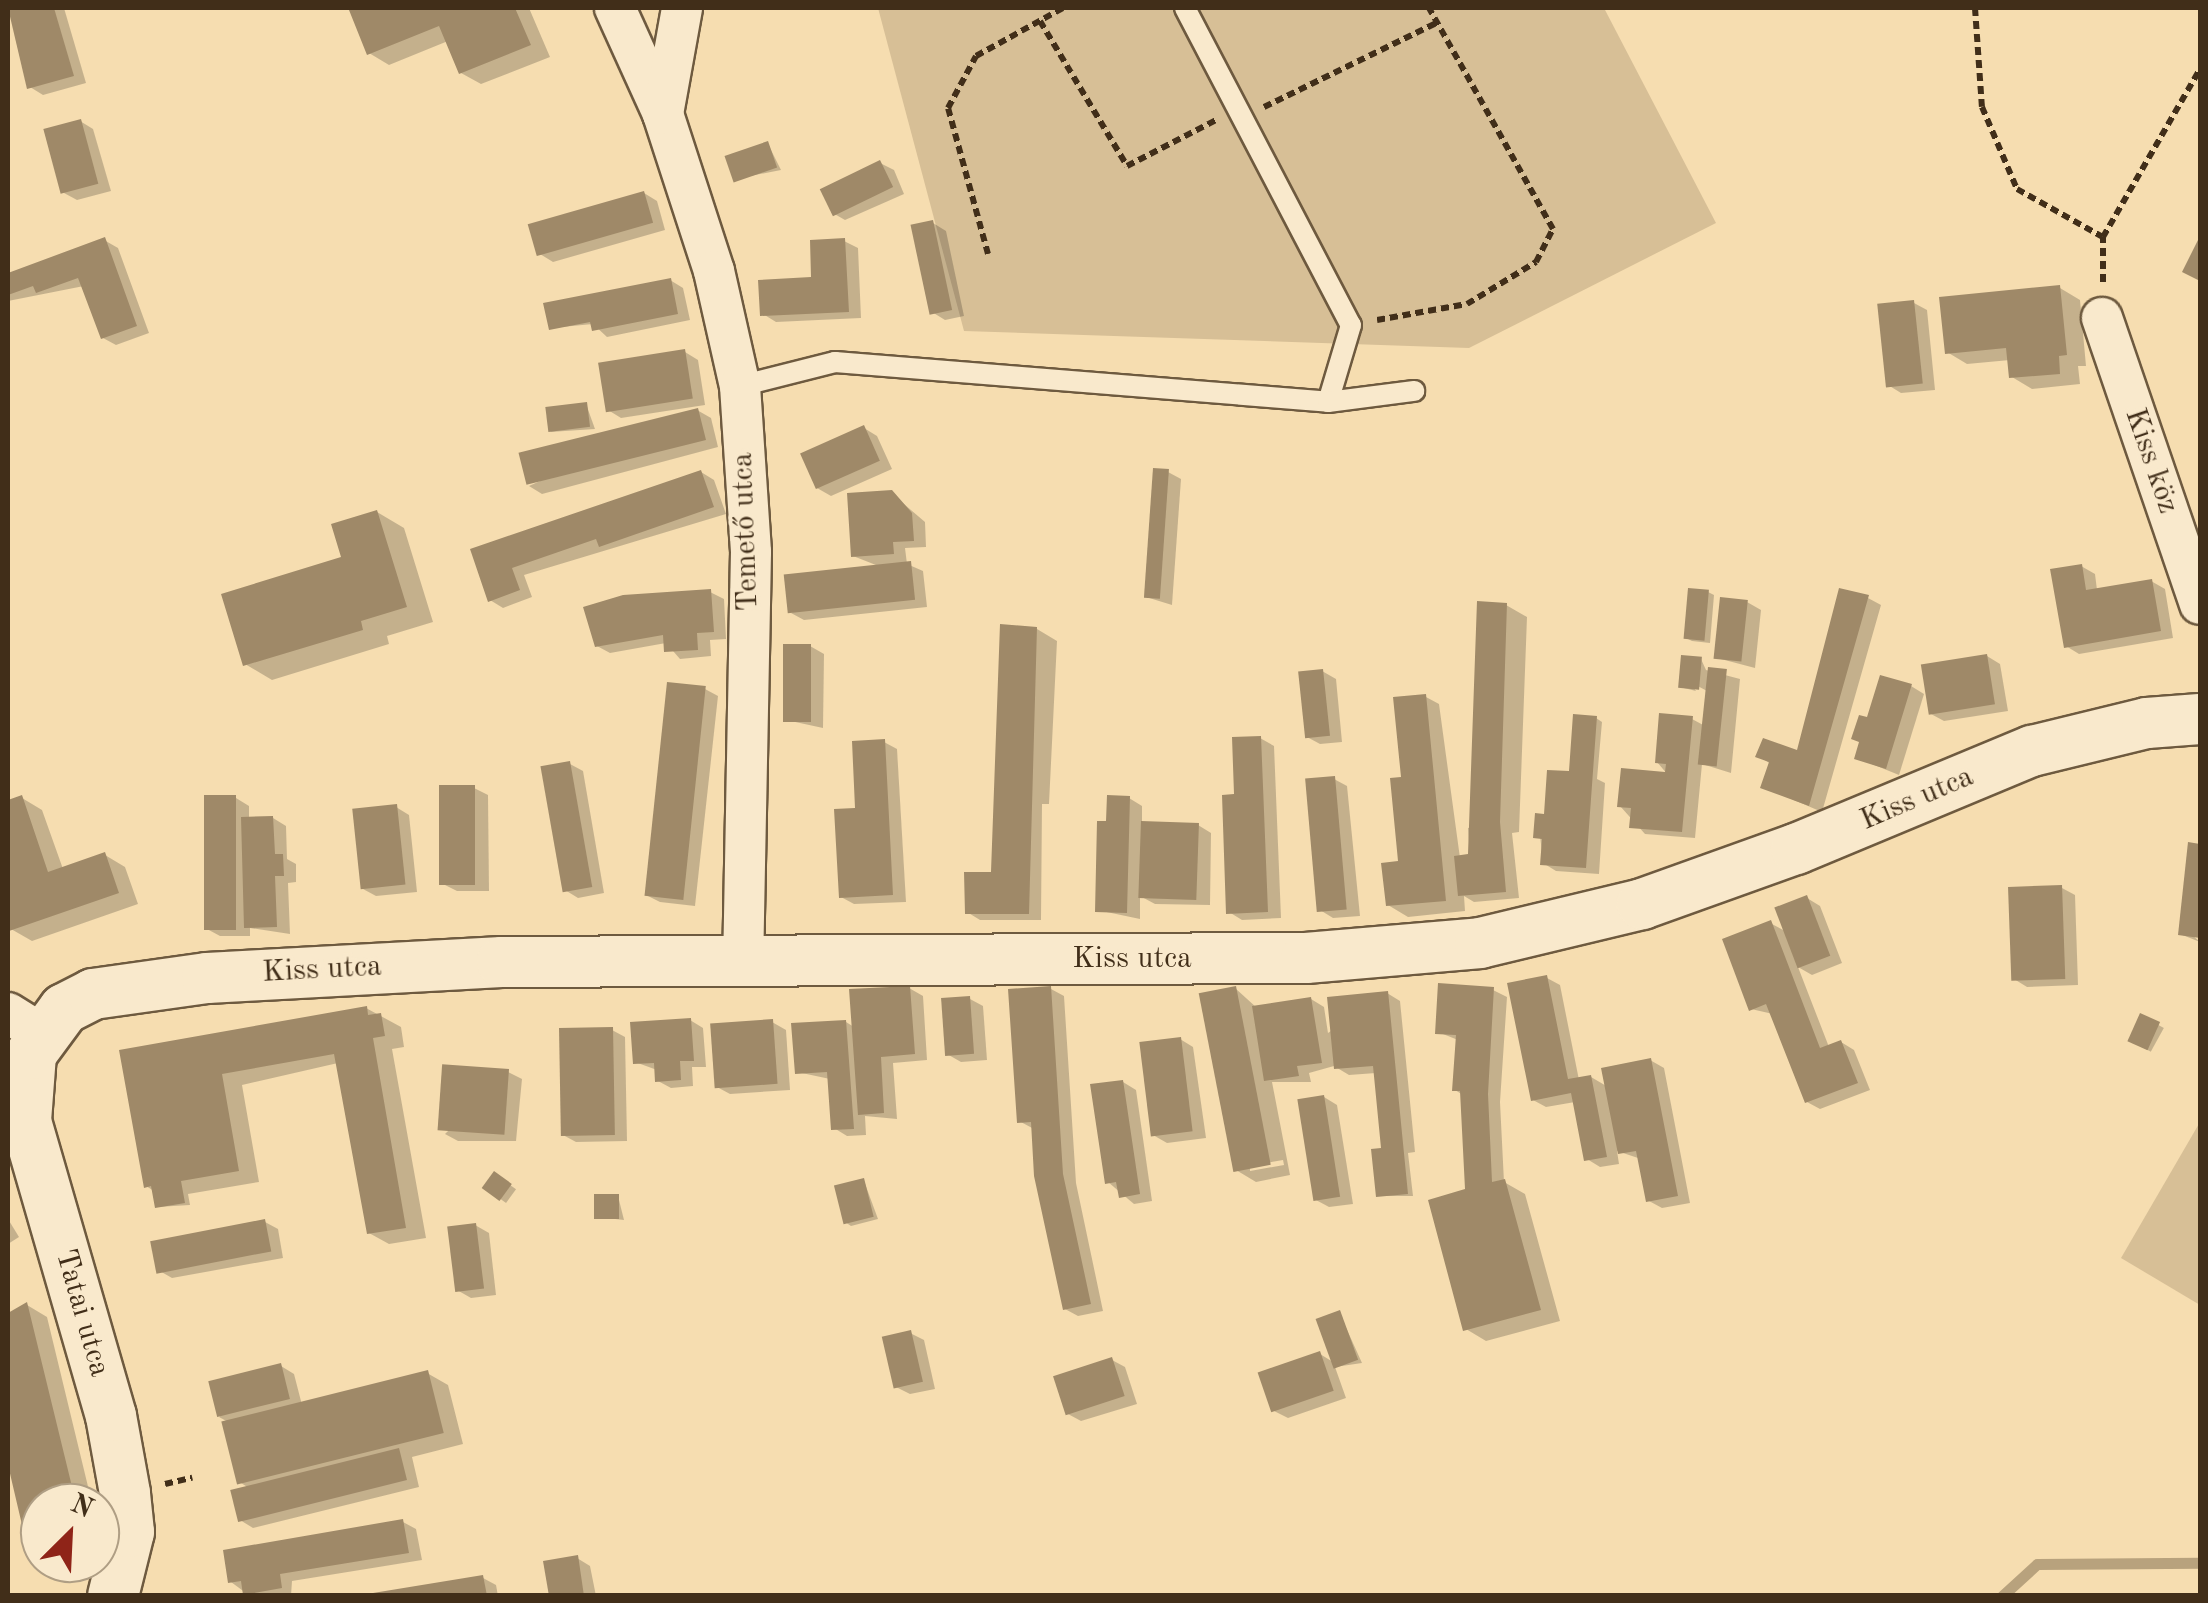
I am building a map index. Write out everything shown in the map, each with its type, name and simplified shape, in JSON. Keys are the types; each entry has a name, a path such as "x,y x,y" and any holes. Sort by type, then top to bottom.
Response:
{"street":[{"name":"Temető utca","path":"615,8 662,114 714,271 740,386 751,552 742,962"},
{"name":"Temető utca","path":"662,114 682,8"},
{"name":"Kiss köz","path":"2102,318 2200,604"},
{"name":"Kiss utca","path":"25,1024 92,994 208,978 502,962 1306,958 1480,943 1642,904 1796,849 2032,750 2147,723 2200,720"},
{"name":"Tatai utca","path":"25,1024 31,1054 26,1120 111,1416 125,1494 129,1532 113,1596"}],"lane":[{"path":"1185,8 1351,325 1328,402"},
{"path":"740,386 835,362 1328,402 1414,391"}],"path":[{"path":"988,254 948,108 976,56 1063,8"},
{"path":"1351,325 1467,304 1536,262 1553,229 1430,8"},
{"path":"1976,8 1982,107 2017,189 2103,237"},
{"path":"1040,21 1127,166 1438,22"},
{"path":"2102,318 2103,237 2200,69"}],"shaded area":[{"path":"878,8 1604,8 1716,223 1469,348 964,331"},
{"path":"2200,1122 2200,1305 2121,1258"}],"building":[{"path":"8,8 54,8 74,76 27,89"},
{"path":"515,8 531,45 459,74 439,26 367,55 349,10"},
{"path":"81,119 98,184 61,194 43,129"},
{"path":"768,141 777,167 734,182 725,156"},
{"path":"880,160 893,187 833,216 820,189"},
{"path":"644,191 653,223 537,256 528,224"},
{"path":"933,220 952,310 930,315 911,225"},
{"path":"2200,236 2200,281 2182,272"},
{"path":"105,237 137,326 101,339 78,278 36,293 33,286 8,295 8,273"},
{"path":"845,238 849,312 760,316 758,280 811,277 810,240"},
{"path":"671,278 678,314 592,331 590,322 549,330 543,303"},
{"path":"2060,285 2067,355 2059,356 2060,374 2009,378 2006,348 1945,354 1939,297"},
{"path":"1914,300 1923,384 1886,387 1877,304"},
{"path":"685,349 693,398 606,412 598,363"},
{"path":"587,402 590,427 548,432 545,407"},
{"path":"698,408 706,440 526,485 518,453"},
{"path":"864,425 880,461 816,489 800,453"},
{"path":"1153,468 1169,469 1160,599 1144,598"},
{"path":"701,470 714,507 599,547 596,539 512,568 520,590 488,602 470,549"},
{"path":"892,490 912,513 914,541 893,542 894,554 851,557 847,493"},
{"path":"377,510 407,607 361,621 363,630 243,666 221,594 341,557 331,524"},
{"path":"911,561 915,600 788,613 784,574"},
{"path":"2082,564 2086,590 2152,579 2161,631 2064,648 2050,569"},
{"path":"1688,588 1709,590 1704,641 1684,639"},
{"path":"1839,588 1869,595 1809,806 1760,788 1769,762 1755,757 1763,738 1797,750"},
{"path":"711,589 714,632 697,633 698,650 664,652 663,635 595,647 583,607 623,595"},
{"path":"1720,597 1748,600 1741,662 1714,659"},
{"path":"1477,601 1507,603 1500,822 1506,892 1458,896 1454,856 1468,854"},
{"path":"1000,624 1037,627 1029,914 965,914 964,872 991,872"},
{"path":"783,644 811,644 811,722 783,722"},
{"path":"1987,654 1995,704 1929,715 1921,664"},
{"path":"1681,655 1702,657 1699,690 1678,688"},
{"path":"1708,667 1727,669 1717,766 1698,764"},
{"path":"1323,669 1330,736 1305,738 1298,672"},
{"path":"1880,675 1912,684 1886,769 1854,759 1859,742 1851,739 1859,715 1867,717"},
{"path":"667,682 706,686 683,900 645,896"},
{"path":"1426,694 1446,901 1386,906 1381,863 1398,861 1390,778 1401,777 1393,697"},
{"path":"1659,713 1693,716 1682,832 1629,828 1631,808 1617,807 1621,768 1665,772 1666,764 1655,763"},
{"path":"1573,714 1597,716 1586,868 1540,865 1542,839 1533,838 1535,813 1544,814 1547,770 1569,771"},
{"path":"1261,736 1268,912 1226,914 1222,795 1234,794 1232,737"},
{"path":"885,739 893,895 839,898 834,809 855,808 852,741"},
{"path":"570,761 592,887 563,892 540,766"},
{"path":"1335,776 1347,909 1317,912 1305,779"},
{"path":"439,785 475,785 475,885 439,885"},
{"path":"22,795 48,872 105,852 119,893 9,931 8,800"},
{"path":"204,795 236,795 236,930 204,930"},
{"path":"1107,795 1130,796 1127,913 1095,912 1097,821 1106,821"},
{"path":"397,804 405,885 361,889 352,809"},
{"path":"273,816 275,854 283,854 284,876 275,876 277,927 244,928 241,817"},
{"path":"1141,821 1199,823 1196,900 1138,898"},
{"path":"2188,842 2200,844 2200,938 2178,935"},
{"path":"2062,885 2065,979 2011,981 2008,887"},
{"path":"1807,895 1830,956 1798,968 1774,908"},
{"path":"1771,920 1820,1048 1841,1040 1858,1083 1805,1103 1766,1004 1749,1011 1722,939"},
{"path":"1547,975 1568,1079 1591,1075 1607,1157 1584,1161 1571,1093 1531,1101 1507,983"},
{"path":"1438,983 1494,987 1488,1094 1492,1182 1505,1179 1541,1310 1463,1331 1428,1200 1465,1189 1460,1091 1452,1091 1456,1035 1435,1034"},
{"path":"910,986 915,1054 881,1057 884,1113 858,1115 849,989"},
{"path":"1051,986 1063,1174 1091,1304 1063,1310 1034,1176 1031,1122 1017,1123 1008,989"},
{"path":"1236,986 1271,1165 1233,1172 1199,993"},
{"path":"1388,991 1408,1194 1376,1197 1371,1149 1381,1148 1373,1066 1334,1069 1327,997"},
{"path":"970,996 974,1054 945,1056 941,998"},
{"path":"1311,997 1322,1063 1297,1066 1299,1076 1264,1081 1252,1006"},
{"path":"367,1006 368,1015 381,1013 385,1036 373,1038 406,1228 367,1234 334,1054 222,1074 239,1171 181,1181 185,1203 155,1208 151,1186 144,1188 119,1050"},
{"path":"2140,1013 2160,1022 2147,1050 2127,1041"},
{"path":"691,1018 694,1061 680,1061 681,1080 655,1082 654,1063 633,1064 630,1022"},
{"path":"773,1019 778,1084 715,1088 710,1023"},
{"path":"846,1020 854,1129 831,1130 827,1072 795,1074 791,1023"},
{"path":"613,1027 615,1135 561,1136 559,1028"},
{"path":"1181,1037 1193,1131 1151,1136 1139,1042"},
{"path":"1651,1058 1678,1196 1646,1202 1636,1151 1618,1154 1601,1068"},
{"path":"442,1064 509,1069 504,1135 438,1130"},
{"path":"1123,1080 1140,1194 1119,1198 1116,1182 1105,1184 1090,1084"},
{"path":"1324,1095 1340,1197 1313,1201 1297,1099"},
{"path":"494,1171 512,1184 499,1201 482,1188"},
{"path":"864,1178 874,1217 844,1224 834,1185"},
{"path":"594,1194 619,1194 619,1219 594,1219"},
{"path":"265,1219 271,1251 156,1274 150,1241"},
{"path":"476,1223 484,1289 455,1292 447,1227"},
{"path":"27,1302 71,1483 20,1483 20,1516 8,1465 8,1313"},
{"path":"1340,1310 1358,1360 1334,1369 1316,1319"},
{"path":"911,1330 923,1382 894,1388 882,1337"},
{"path":"1320,1351 1334,1391 1271,1412 1258,1372"},
{"path":"1112,1357 1125,1396 1066,1415 1053,1376"},
{"path":"281,1363 290,1399 217,1417 208,1381"},
{"path":"428,1370 444,1433 237,1485 221,1422"},
{"path":"399,1448 407,1480 238,1522 230,1490"},
{"path":"403,1519 409,1553 280,1574 282,1588 243,1595 241,1581 228,1583 223,1550"},
{"path":"578,1555 584,1596 549,1596 543,1561"},
{"path":"483,1575 487,1596 373,1596 373,1593"}],"waterway":[{"path":"2002,1596 2037,1564 2200,1563"}]}
